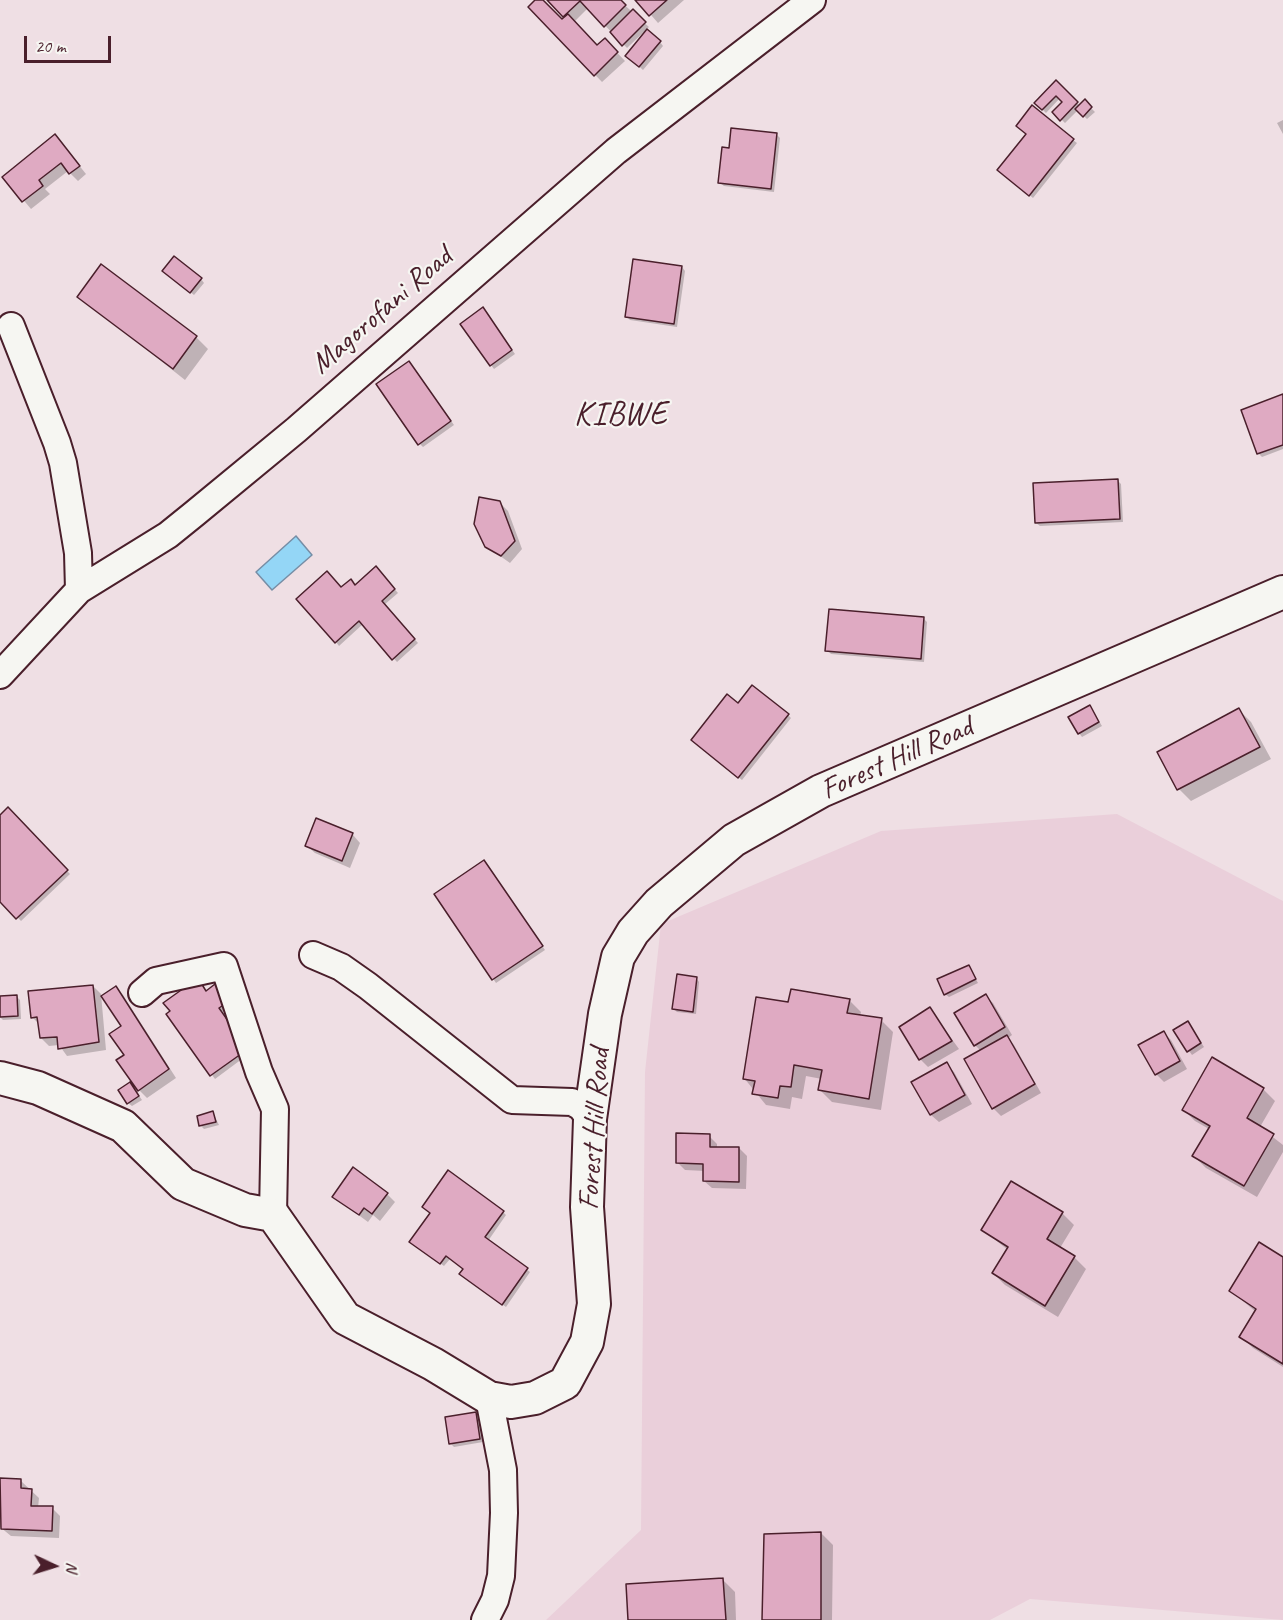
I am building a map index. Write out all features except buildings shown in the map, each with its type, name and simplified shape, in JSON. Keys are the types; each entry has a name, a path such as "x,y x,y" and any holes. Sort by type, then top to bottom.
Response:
{"street":[{"name":"Magorofani Road","path":"0,675 79,590 168,535 296,430 616,151 812,0"},
{"path":"11,326 63,463 78,553 79,590"},
{"name":"Forest Hill Road","path":"273,1215 345,1318 433,1364 489,1398 511,1402 535,1398 565,1383 587,1342 594,1304 588,1217 590,1119 611,983 621,952 633,932 658,903 734,840 821,791 1283,592"},
{"path":"313,955 341,967 368,986 512,1100 572,1102 581,1107 590,1119"},
{"path":"0,1078 38,1088 123,1126 183,1184 245,1210 273,1215 275,1109 259,1072 224,966 156,981 142,993"},
{"path":"485,1620 500,1582 504,1513 503,1470 489,1398"}],"shaded area":[{"path":"1117,814 1283,901 1283,1620 1030,1599 990,1620 546,1620 641,1530 645,1072 661,924 881,831"}],"water":[{"path":"296,536 312,555 272,590 256,572"}],"district":[{"name":"KIBWE","path":"621,415"}]}
